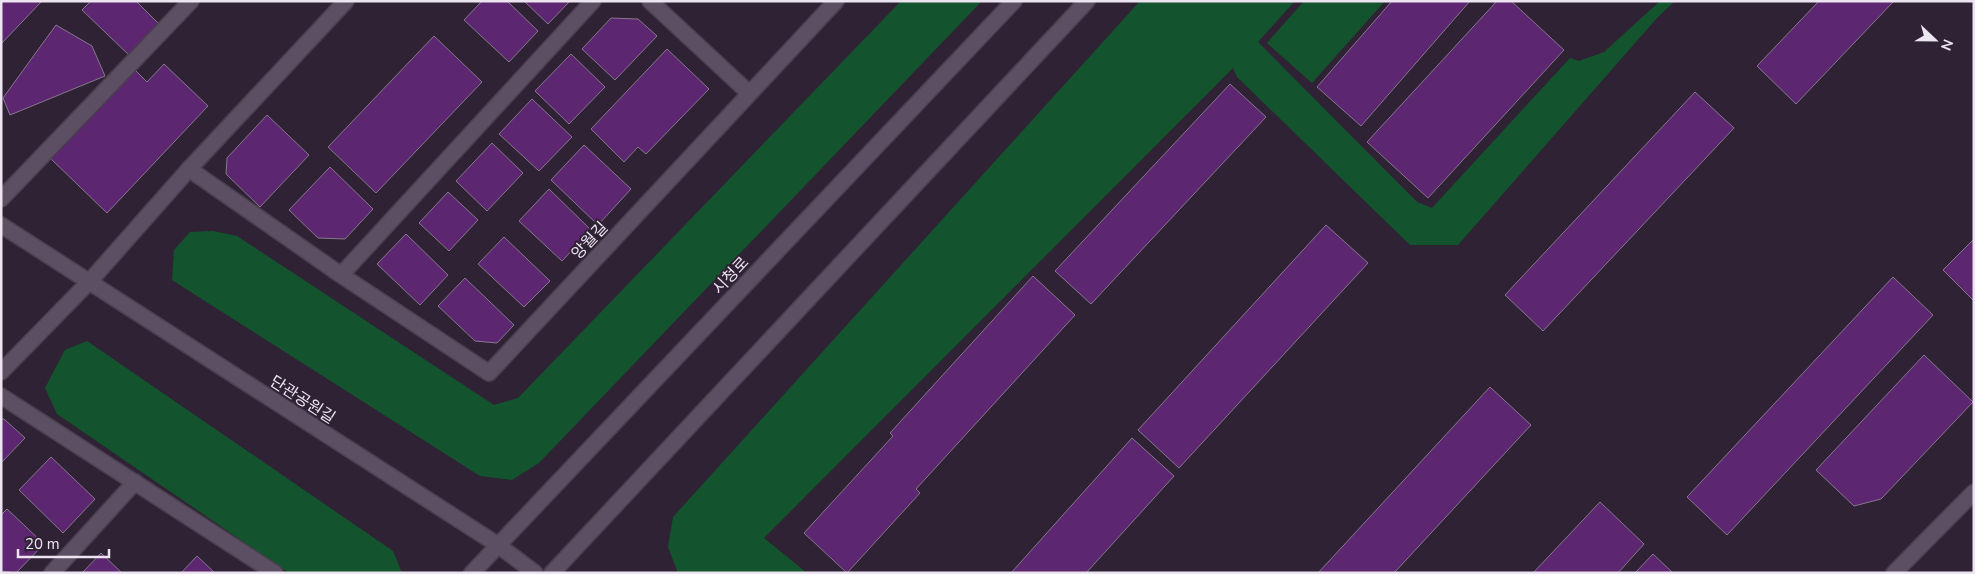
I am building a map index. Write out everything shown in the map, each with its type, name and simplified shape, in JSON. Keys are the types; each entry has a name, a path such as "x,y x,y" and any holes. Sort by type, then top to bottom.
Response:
{"street":[{"path":"1,199 191,1"},
{"path":"1,372 90,282 189,169 346,1"},
{"path":"341,275 593,1"},
{"path":"650,1 749,93"},
{"name":"앙월길","path":"189,169 341,275 489,373 836,1"},
{"name":"시청로","path":"472,573 1014,1"},
{"path":"552,573 1087,1"},
{"name":"단관공원길","path":"1,225 498,545 535,573"},
{"path":"1,396 276,573"},
{"path":"52,573 135,482"},
{"path":"1894,573 1974,492"}],"green space":[{"path":"901,1 982,1 539,463 512,480 480,476 172,280 174,250 190,232 213,231 237,236 494,405 518,398"},
{"path":"1140,1 1295,1 1258,42 1417,202 1432,208 1570,58 1579,61 1604,52 1660,1 1675,1 1657,18 1458,245 1410,245 1237,77 1233,68 764,538 807,573 678,573 668,547 673,517"},
{"path":"1304,1 1385,1 1312,83 1267,43"},
{"path":"87,341 393,551 402,573 289,573 57,414 45,388 65,350"}],"building":[{"path":"1,1 42,1 1,44"},
{"path":"91,1 136,1 161,26 131,57 82,10"},
{"path":"482,1 507,1 538,31 509,62 464,20"},
{"path":"524,1 570,1 548,24"},
{"path":"1392,1 1470,1 1361,126 1317,87"},
{"path":"1497,1 1511,1 1564,50 1428,198 1367,142"},
{"path":"1819,1 1894,1 1796,104 1757,66"},
{"path":"611,18 638,19 657,36 615,80 582,49"},
{"path":"56,25 92,46 105,76 10,115 3,98"},
{"path":"434,36 482,82 376,193 328,147"},
{"path":"667,49 709,89 646,154 638,147 624,162 591,129"},
{"path":"571,54 605,87 569,124 535,91"},
{"path":"164,64 208,106 107,213 50,158 134,69 147,82"},
{"path":"1230,84 1266,117 1091,304 1055,271"},
{"path":"1695,92 1734,128 1543,331 1505,295"},
{"path":"532,99 572,137 539,171 499,134"},
{"path":"267,115 309,155 260,207 226,174 227,158"},
{"path":"492,143 523,173 487,211 456,181"},
{"path":"584,145 631,189 598,225 551,180"},
{"path":"330,167 373,209 345,239 318,238 289,210"},
{"path":"549,189 591,230 562,261 519,221"},
{"path":"448,192 478,220 449,251 419,223"},
{"path":"1326,225 1368,263 1179,468 1138,430"},
{"path":"406,234 448,275 420,305 377,264"},
{"path":"504,237 550,281 524,307 478,264"},
{"path":"1974,239 1974,301 1943,270"},
{"path":"1033,276 1075,315 916,489 920,493 847,573 804,533 893,436 890,433"},
{"path":"1893,277 1933,315 1727,535 1687,497"},
{"path":"465,278 514,325 497,343 475,341 438,306"},
{"path":"1924,355 1973,402 1881,499 1854,506 1816,470"},
{"path":"1490,387 1531,425 1394,573 1318,573"},
{"path":"1,419 4,419 25,438 1,463"},
{"path":"1132,438 1174,476 1086,573 1011,573"},
{"path":"51,457 95,499 63,533 19,490"},
{"path":"1600,502 1644,544 1618,573 1533,573"},
{"path":"7,509 44,544 16,573 1,571 1,515"},
{"path":"101,553 122,573 82,573"},
{"path":"1653,554 1673,573 1635,573"},
{"path":"197,556 215,573 181,573"}]}
